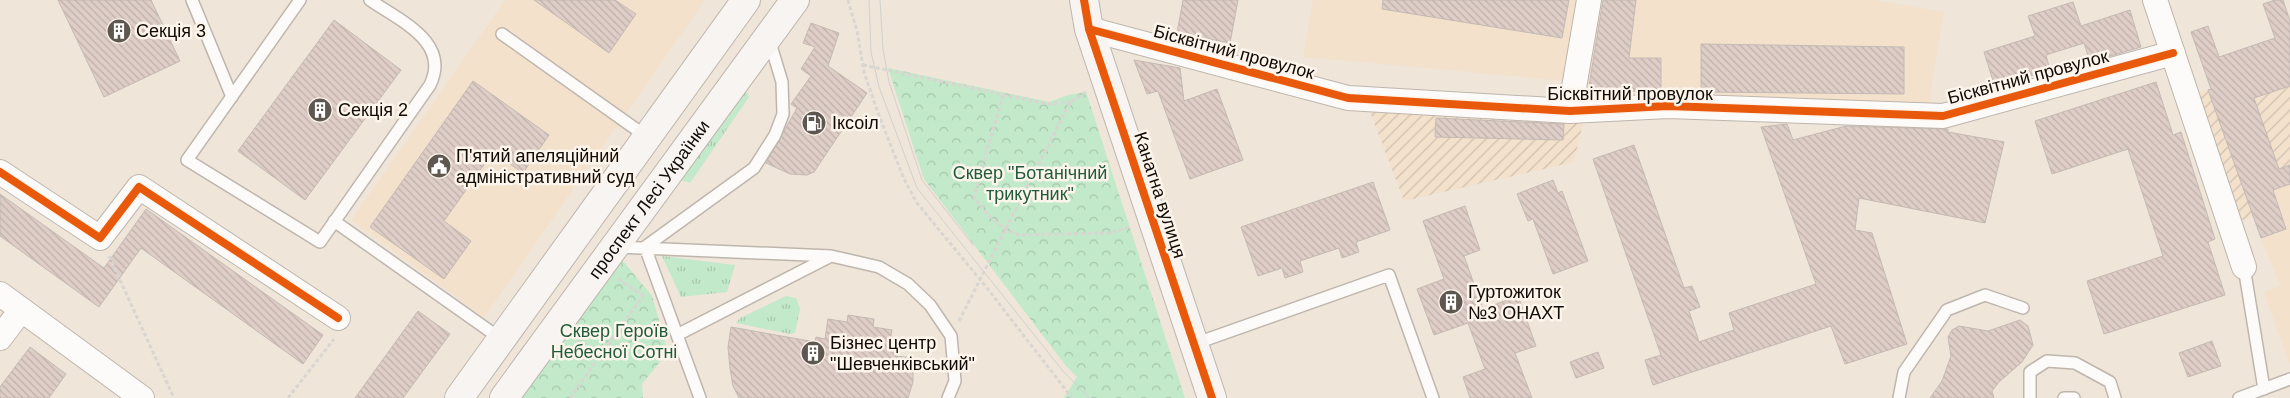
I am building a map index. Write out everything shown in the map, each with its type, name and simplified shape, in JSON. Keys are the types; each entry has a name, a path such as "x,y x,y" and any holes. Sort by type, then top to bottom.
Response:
{"main road":[{"path":"459,398 746,0"},
{"name":"проспект Лесі Українки","path":"504,398 795,0"},
{"name":"Канатна вулиця","path":"1084,0 1089,29 1212,398"}],"street":[{"path":"1570,111 1589,0"},
{"path":"2155,0 2244,267"},
{"name":"Бісквітний провулок","path":"1089,29 1348,98 1570,111 1668,106 1943,116 2172,53"},
{"path":"0,172 100,238 139,187 339,325"},
{"path":"0,294 142,398"},
{"path":"0,338 21,310"}],"lane":[{"path":"192,0 232,97"},
{"path":"300,0 187,160 320,242 430,85 435,74 436,62 434,55 422,37 370,0"},
{"path":"502,34 647,137"},
{"path":"645,247 754,168 775,135 783,114 782,82 769,38"},
{"path":"334,221 501,339"},
{"path":"613,247 831,256 878,267 908,284 930,305 951,336 955,381 948,398"},
{"path":"645,247 700,398"},
{"path":"677,335 831,256"},
{"path":"2244,267 2264,389"},
{"path":"1194,344 1389,275 1433,398"},
{"path":"1899,398 1904,372 1947,310 1985,295 2023,308"},
{"path":"2030,398 2030,372 2047,361 2075,363 2110,382 2115,398"},
{"path":"2239,398 2290,379"},
{"path":"2064,398 2074,398"}],"path":[{"path":"848,0 857,31 863,65 878,113 904,179 917,203 1072,398"},
{"path":"863,65 1048,104 1072,102"},
{"path":"951,336 1072,102 1086,92 1108,85"},
{"path":"1003,95 974,197 987,214 1005,229 1019,235 1109,233 1152,220"},
{"path":"100,238 174,398"},
{"path":"570,398 656,277"},
{"path":"288,398 339,325"}],"shaded area":[{"path":"505,0 705,0 484,317 351,220"},
{"path":"1313,0 1580,0 1566,81 1303,57"},
{"path":"1591,0 1873,0 1944,12 1927,113 1572,109"},
{"path":"2290,61 2290,184 2273,190 2253,216 2231,225 2189,96"},
{"path":"1370,112 1584,118 1574,162 1404,201"},
{"path":"2290,184 2289,363 2264,292 2280,285 2261,238 2286,229 2273,190"}],"green space":[{"name":"Сквер \"Ботанічний трикутник\"","path":"888,68 1049,102 1068,95 1086,92 1185,398 1064,398 1077,377 1066,366 924,179"},
{"path":"743,90 747,92 749,97 690,183 681,180 679,176"},
{"name":"Сквер Героїв Небесної Сотні","path":"618,255 652,296 668,352 642,384 643,398 515,398"},
{"path":"662,256 735,265 727,292 681,297"},
{"path":"786,296 796,298 800,309 795,333 790,334 736,323 740,318"}],"building":[{"name":"Секція 3","path":"58,0 151,0 180,61 104,97"},
{"path":"534,0 615,0 636,14 609,53"},
{"path":"1183,0 1238,0 1230,43 1177,33"},
{"path":"1383,0 1569,0 1562,38 1382,9"},
{"path":"1603,0 1636,0 1629,58 1661,58 1661,91 1588,92"},
{"path":"2275,0 2283,0 2290,21 2290,86 2254,98 2279,169 2290,165 2290,184 2273,190 2286,229 2261,238 2208,90 2211,89 2191,32 2208,26 2219,57 2275,38 2263,4"},
{"path":"2073,2 2081,26 2130,10 2141,47 2090,62 2084,43 2046,55 2050,70 2021,79 2020,76 2019,79 1995,87 1984,52 2035,36 2028,16"},
{"name":"Секція 2","path":"334,20 401,70 305,200 238,151"},
{"path":"811,23 839,33 828,66 867,93 814,172 807,175 790,174 766,163 797,108 791,104 811,76 801,69 815,47 803,43"},
{"path":"1701,44 1904,47 1904,94 1701,92"},
{"path":"1134,60 1180,68 1184,101 1217,89 1243,160 1190,179 1158,91 1147,94"},
{"path":"473,81 549,135 523,173 493,152 444,221 471,241 444,279 370,227"},
{"path":"2156,82 2173,135 2181,132 2215,239 2208,242 2225,295 2104,334 2087,281 2163,256 2128,149 2052,174 2035,121"},
{"path":"1436,118 1564,124 1563,140 1435,137"},
{"path":"1787,124 1793,140 1846,126 1948,129 1948,132 2004,142 1985,223 1859,198 1855,230 1872,233 1907,344 1845,364 1831,326 1653,385 1645,360 1661,355 1593,159 1634,145 1684,288 1692,286 1700,307 1689,311 1699,342 1734,330 1729,313 1816,284 1761,127"},
{"path":"1553,180 1558,193 1562,191 1588,261 1553,274 1533,219 1528,221 1517,194"},
{"path":"1373,182 1390,230 1356,242 1359,252 1342,258 1339,248 1300,261 1303,272 1285,278 1282,268 1258,276 1241,227"},
{"path":"0,194 104,268 146,209 323,335 303,364 141,248 99,307 0,236"},
{"name":"Гуртожиток №3 ОНАХТ","path":"1465,206 1480,250 1464,256 1483,309 1518,296 1536,346 1515,353 1532,398 1470,398 1463,377 1485,369 1468,323 1434,335 1417,289 1444,279 1423,221"},
{"path":"418,311 450,334 403,398 355,398"},
{"name":"Бізнес центр \"Шевченківський\"","path":"848,315 874,319 873,327 892,330 889,347 898,349 896,356 913,358 913,382 908,398 739,398 733,386 730,368 728,347 731,327 815,342 816,337 825,339 828,319 847,322"},
{"path":"2020,320 2028,326 2033,345 2022,362 1999,382 1992,391 1994,398 1930,398 1942,381 1951,356 1948,337 1952,330 1959,326 1988,331"},
{"path":"2212,341 2221,366 2188,377 2179,353"},
{"path":"30,347 66,374 49,398 0,398 0,387"},
{"path":"1598,352 1604,368 1576,378 1570,362"}],"tram line":[{"path":"869,0 871,52 879,87 917,188 1063,371 1089,398"},
{"path":"880,0 883,49 889,82 922,180 973,245"}],"cycle path":[{"path":"1084,0 1089,29 1212,398"},
{"path":"1089,29 1348,98 1570,111 1668,106 1943,116 2173,53"},
{"path":"0,172 100,238 139,187 338,318"}],"place":[{"name":"Секція 3","path":"119,31"},
{"name":"Секція 2","path":"320,110"},
{"name":"Іксоіл","path":"814,123"},
{"name":"П'ятий апеляційний адміністративний суд","path":"439,166"},
{"name":"Гуртожиток №3 ОНАХТ","path":"1451,302"},
{"name":"Бізнес центр \"Шевченківський\"","path":"813,353"}]}
